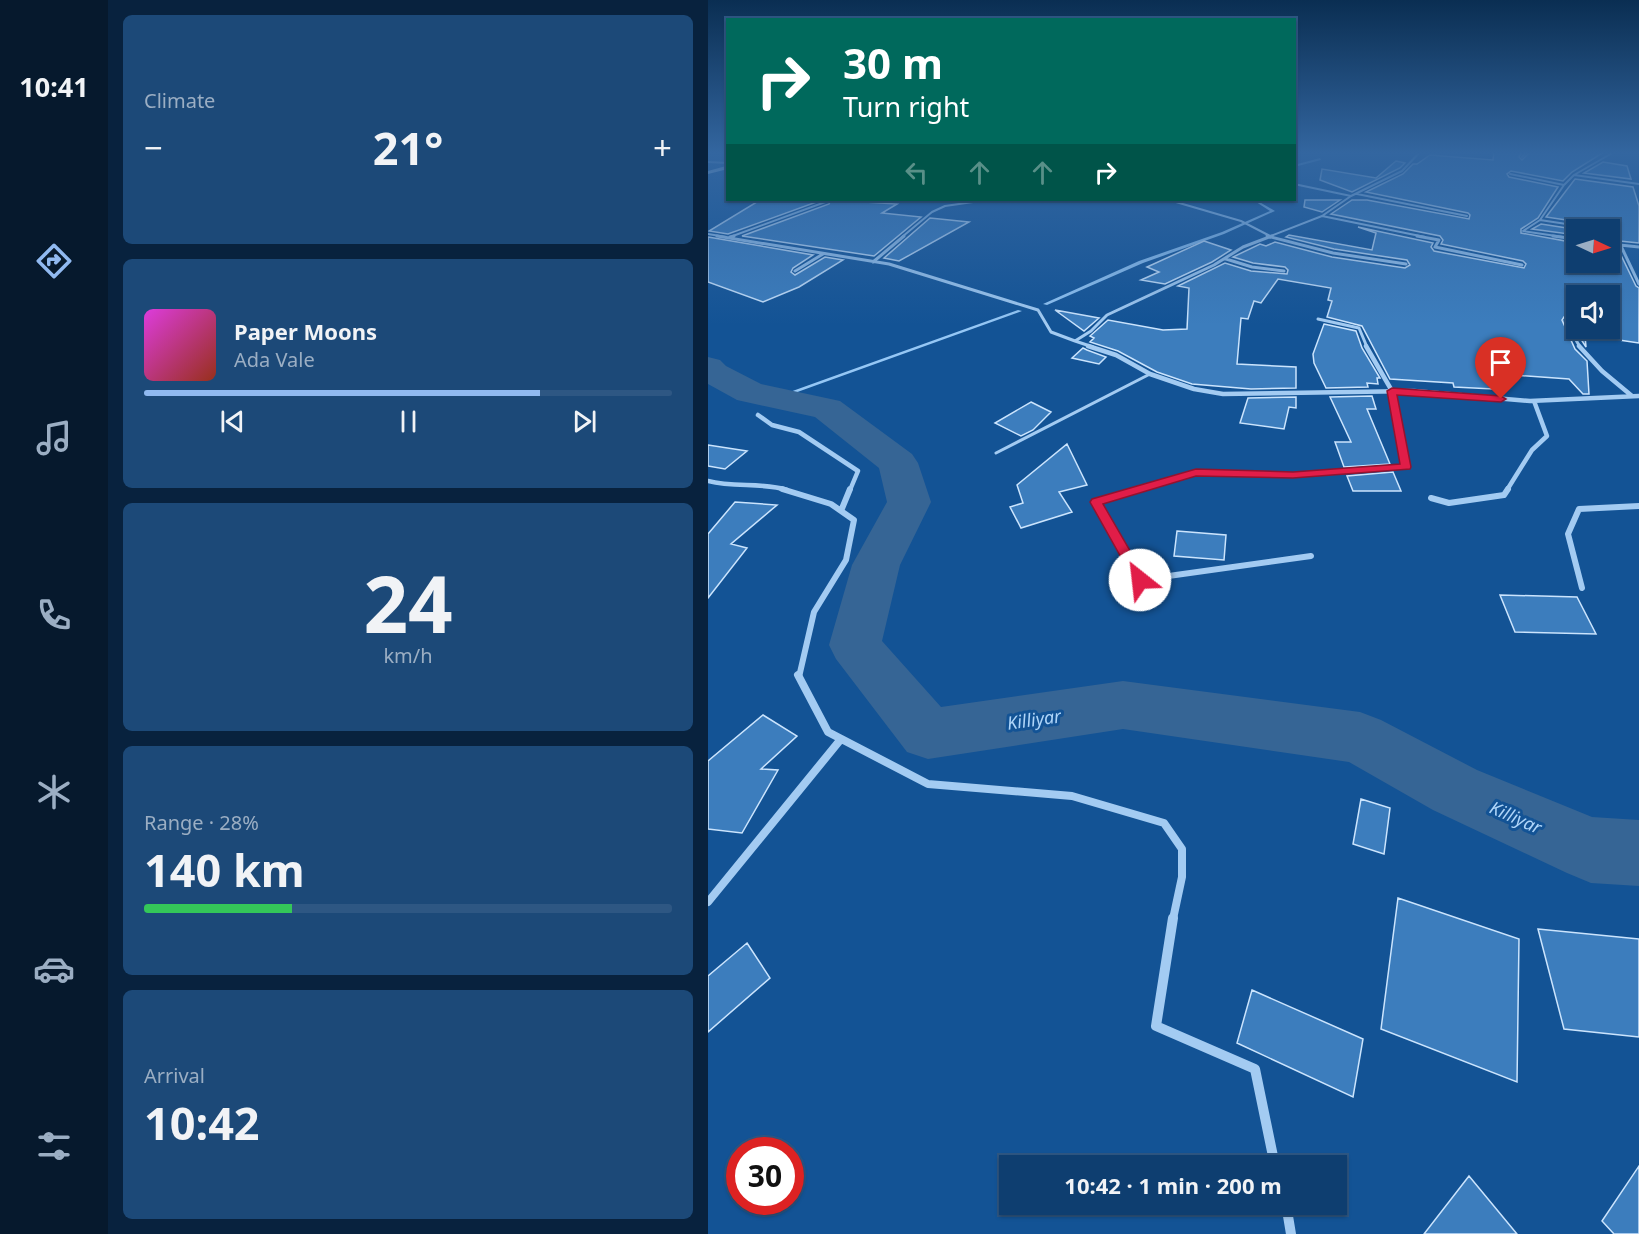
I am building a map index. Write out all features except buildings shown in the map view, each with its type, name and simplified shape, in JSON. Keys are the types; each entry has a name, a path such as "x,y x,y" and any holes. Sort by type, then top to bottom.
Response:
{"street":[{"path":"729,237 804,210"},
{"path":"873,262 937,210"},
{"path":"1202,210 1241,221 1268,236 1333,253 1406,264"},
{"path":"1075,340 1091,331 1107,315 1225,259 1243,247 1322,216 1331,210"},
{"path":"1435,210 1467,216"},
{"path":"1547,210 1540,220 1523,231 1566,237"},
{"path":"1322,216 1438,240 1435,246 1522,264"},
{"path":"1540,220 1566,224"},
{"path":"708,233 889,264 1038,310 1051,332 1116,355 1150,374 1194,389 1223,394 1392,391 1534,401 1639,396"},
{"path":"1639,247 1620,246 1639,284"},
{"path":"795,272 823,254"},
{"path":"1225,259 1252,267 1284,271"},
{"path":"1311,556 1140,580 1096,502 1196,473 1293,475 1406,467 1392,391 1369,353 1359,328 1318,319"},
{"path":"1565,321 1574,342 1599,371 1632,396"},
{"path":"1431,498 1449,503 1504,495 1532,450 1547,436 1534,401"},
{"path":"758,415 772,425 799,432 858,471 841,511"},
{"path":"708,481 723,485 777,487 831,504 854,520 846,560 814,612 798,675 828,732 928,784 1072,796 1164,823 1182,849 1182,877 1169,936 1167,965 1156,1026 1255,1069 1273,1155"},
{"path":"1582,588 1568,534 1579,509 1639,506"},
{"path":"708,902 841,739"},
{"path":"1288,1215 1292,1234"}],"lane":[{"path":"996,453 1150,374"}],"waterway":[{"path":"1045,304 1141,262 1223,233 1273,211 1271,210"},
{"path":"776,398 1020,311"},
{"name":"Killiyar","path":"708,367 714,373 750,392 827,409 898,463 909,502 876,565 855,645 928,734 1123,705 1360,738 1455,790 1591,850 1639,853"}],"route":[{"path":"1140,580 1096,502 1196,473 1293,475 1406,467 1392,391 1501,399"}]}
